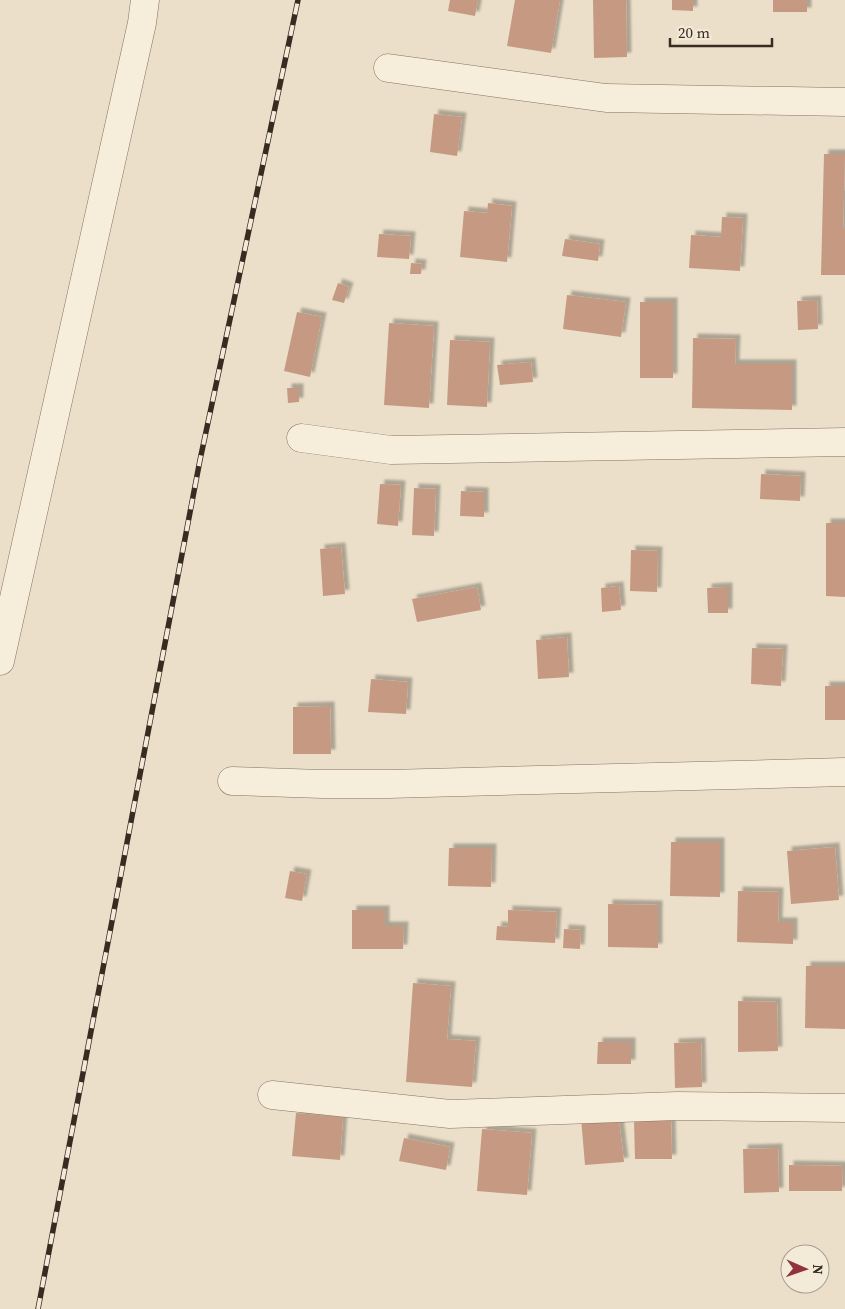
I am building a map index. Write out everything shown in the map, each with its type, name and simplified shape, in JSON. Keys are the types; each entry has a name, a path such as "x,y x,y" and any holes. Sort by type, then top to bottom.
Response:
{"street":[{"path":"0,661 146,0"},
{"path":"388,68 606,98 845,102"},
{"path":"302,438 391,450 845,442"},
{"path":"232,781 389,784 845,772"},
{"path":"272,1096 450,1114 677,1106 845,1108"}],"building":[{"path":"450,0 478,0 475,16 448,11"},
{"path":"515,0 560,0 551,53 507,46"},
{"path":"593,0 626,0 627,57 594,58"},
{"path":"672,0 693,0 693,11 672,10"},
{"path":"773,0 807,0 807,12 773,12"},
{"path":"434,114 462,117 457,156 430,152"},
{"path":"824,154 845,154 843,228 845,228 845,275 821,275"},
{"path":"488,203 512,206 507,262 460,257 464,211 487,213"},
{"path":"722,217 743,218 740,271 689,268 691,235 721,237"},
{"path":"379,234 411,236 409,259 377,257"},
{"path":"565,239 600,244 598,261 562,256"},
{"path":"411,263 422,264 421,274 410,274"},
{"path":"338,283 349,287 344,303 332,300"},
{"path":"567,295 626,302 621,337 563,329"},
{"path":"817,300 818,329 798,330 797,301"},
{"path":"640,302 673,302 673,378 640,378"},
{"path":"297,312 322,317 310,377 284,371"},
{"path":"389,323 434,326 429,408 384,405"},
{"path":"693,338 736,339 735,364 792,364 792,410 692,408"},
{"path":"450,340 490,342 487,407 447,405"},
{"path":"531,362 533,382 500,385 497,365"},
{"path":"287,388 299,388 299,402 288,403"},
{"path":"761,474 801,476 800,501 760,499"},
{"path":"380,484 401,485 398,526 377,524"},
{"path":"414,488 436,489 434,536 412,535"},
{"path":"461,491 484,492 484,517 460,516"},
{"path":"826,523 845,523 845,597 826,596"},
{"path":"341,547 345,594 323,596 320,549"},
{"path":"631,550 658,551 657,592 630,591"},
{"path":"619,586 621,610 602,612 601,588"},
{"path":"477,587 481,610 417,622 412,599"},
{"path":"728,587 728,613 708,613 707,588"},
{"path":"567,637 569,677 538,679 536,640"},
{"path":"752,648 783,649 781,686 751,684"},
{"path":"371,679 408,682 406,714 368,712"},
{"path":"825,686 845,686 845,720 825,720"},
{"path":"330,706 331,754 293,754 293,707"},
{"path":"671,842 720,842 720,897 670,896"},
{"path":"835,847 839,900 791,904 787,851"},
{"path":"449,848 492,848 491,887 448,886"},
{"path":"290,871 307,874 302,901 285,898"},
{"path":"738,891 779,892 778,922 793,922 793,944 737,942"},
{"path":"608,904 658,905 658,948 608,947"},
{"path":"352,910 385,910 385,926 404,926 403,949 352,949"},
{"path":"508,910 557,912 555,943 496,940 497,926 508,927"},
{"path":"564,929 581,930 580,949 563,948"},
{"path":"806,966 845,966 845,1029 805,1028"},
{"path":"413,983 451,986 447,1039 476,1041 472,1087 406,1082"},
{"path":"738,1001 777,1002 778,1051 738,1052"},
{"path":"598,1042 631,1042 631,1064 597,1064"},
{"path":"701,1042 702,1087 675,1088 674,1043"},
{"path":"296,1113 343,1117 340,1160 292,1156"},
{"path":"581,1118 619,1121 624,1162 585,1165"},
{"path":"671,1120 672,1159 635,1159 634,1121"},
{"path":"482,1129 532,1133 527,1195 477,1191"},
{"path":"404,1138 450,1147 446,1170 399,1161"},
{"path":"778,1148 779,1192 744,1193 743,1149"},
{"path":"789,1165 843,1166 842,1191 789,1191"}],"railway":[{"path":"38,1309 200,460 298,0"}]}
